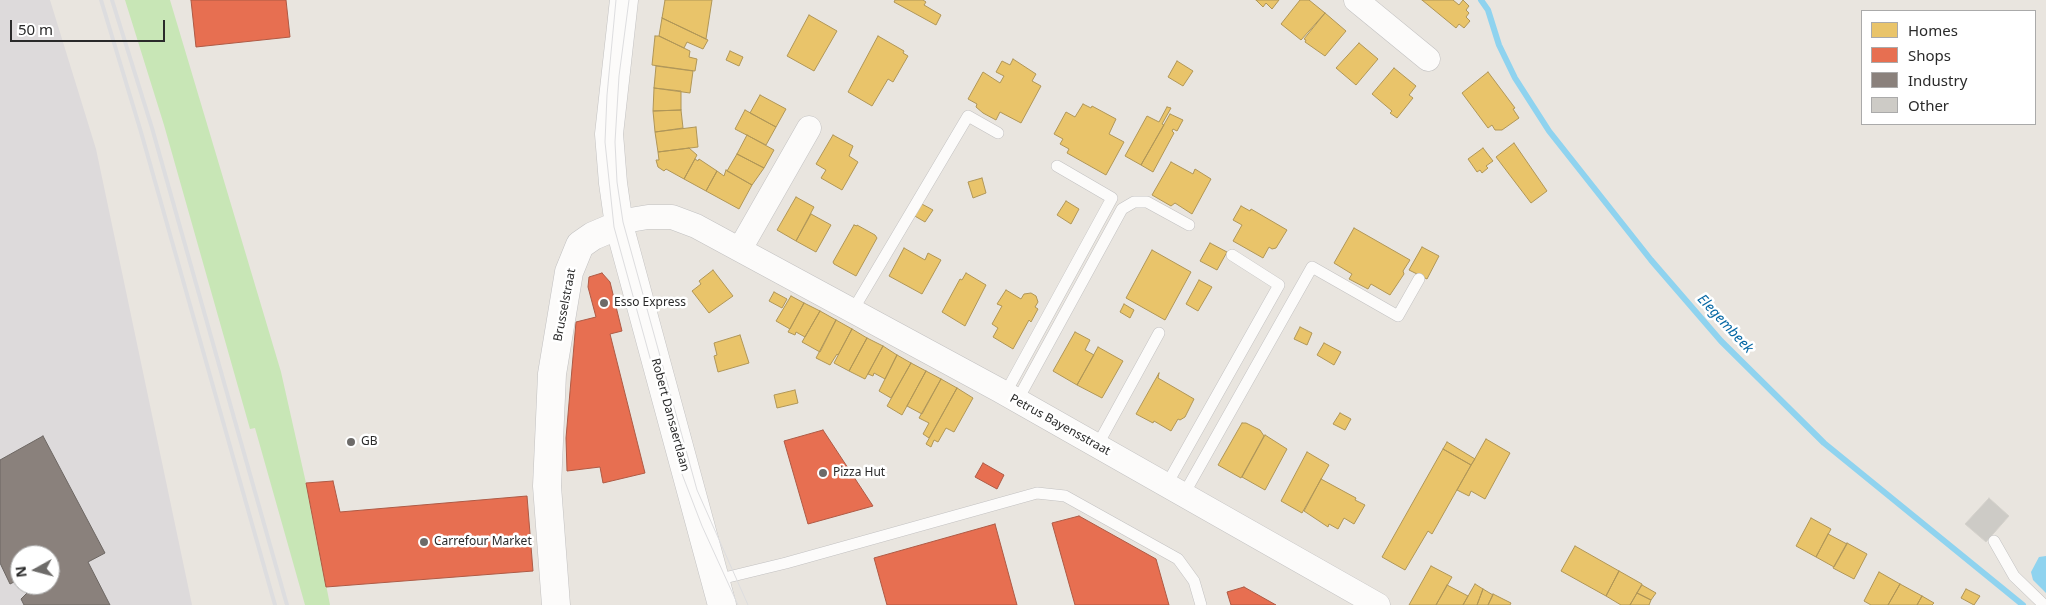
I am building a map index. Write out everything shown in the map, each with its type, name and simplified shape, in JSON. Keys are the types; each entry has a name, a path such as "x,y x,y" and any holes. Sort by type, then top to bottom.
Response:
{"street":[{"path":"619,225 609,134 624,0"},
{"path":"1356,0 1428,59"},
{"path":"740,249 809,128"},
{"name":"Petrus Bayensstraat","path":"619,225 630,220 648,217 672,217 696,226 854,310 1011,397 1378,605"},
{"name":"Robert Dansaertlaan","path":"619,225 719,593"},
{"name":"Brusselstraat","path":"556,605 547,486 554,365 569,272 580,245 593,236 619,225"}],"lane":[{"path":"854,310 968,116 998,133"},
{"path":"1011,397 1112,198 1057,166"},
{"path":"1011,397 1122,209 1134,202 1147,202 1189,225"},
{"path":"1176,489 1279,284 1232,255"},
{"path":"1176,489 1312,267 1398,316 1419,279"},
{"path":"1097,446 1159,333"},
{"path":"719,593 786,563 1037,493 1065,496 1178,559 1194,581 1201,605"},
{"path":"1994,541 2014,576 2044,605"}],"shaded area":[{"path":"0,0 50,0 96,149 192,605 0,605"}],"green space":[{"path":"125,0 170,0 281,372 306,483 330,605 305,605 255,428 250,429 164,125"}],"water":[{"path":"2046,556 2046,593 2033,580 2031,572 2039,557"}],"building: Homes":[{"path":"665,0 712,0 706,39 662,18"},
{"path":"895,0 923,0 926,2 924,5 941,15 936,25 894,2"},
{"path":"1256,0 1279,0 1272,9 1266,3 1263,7"},
{"path":"1300,0 1309,0 1325,13 1301,40 1281,24"},
{"path":"1422,0 1453,0 1459,5 1463,0 1469,6 1466,10 1469,13 1466,17 1470,21 1464,28 1459,24 1456,28"},
{"path":"1325,13 1346,31 1325,56 1305,42 1306,40 1304,39"},
{"path":"809,15 837,31 814,71 787,56"},
{"path":"662,18 708,40 703,49 687,42 684,48 659,36"},
{"path":"655,36 659,36 690,51 689,57 697,59 695,71 652,65"},
{"path":"878,36 904,51 903,53 908,56 893,82 888,79 872,106 848,92"},
{"path":"1359,43 1378,59 1356,85 1336,68"},
{"path":"730,51 743,57 739,66 726,60"},
{"path":"1013,59 1036,74 1032,81 1041,86 1021,123 1000,112 996,120 983,113 976,107 977,104 968,99 983,72 1000,83 1004,76 996,72 1002,61 1010,65"},
{"path":"1177,61 1193,71 1183,86 1168,77"},
{"path":"656,66 693,71 690,93 654,88"},
{"path":"1394,68 1416,86 1409,95 1413,98 1397,118 1390,113 1392,111 1372,94"},
{"path":"1488,72 1515,108 1513,109 1519,118 1502,130 1495,130 1492,125 1488,128 1462,93"},
{"path":"654,88 681,91 681,110 653,111"},
{"path":"760,95 786,109 776,127 750,113"},
{"path":"1083,104 1091,108 1092,106 1116,119 1109,134 1124,142 1106,175 1067,153 1069,149 1060,144 1063,139 1054,134 1066,112 1075,117"},
{"path":"1167,107 1171,108 1162,124 1164,125 1141,165 1125,156 1147,116 1159,122"},
{"path":"681,110 683,128 655,132 653,111"},
{"path":"745,110 776,127 766,145 735,129"},
{"path":"1170,114 1183,120 1177,131 1173,129 1174,133 1153,172 1141,165"},
{"path":"696,127 698,147 658,152 655,132"},
{"path":"747,135 774,150 764,168 737,154"},
{"path":"833,135 853,146 849,156 858,162 842,190 821,178 826,170 816,164"},
{"path":"1514,143 1547,191 1531,203 1496,157"},
{"path":"689,148 697,155 684,179 666,169 664,171 658,167 656,160 659,160 658,152"},
{"path":"1483,148 1493,161 1486,166 1488,168 1482,173 1480,170 1477,172 1468,159"},
{"path":"737,154 764,168 752,185 727,171"},
{"path":"695,159 698,161 699,159 717,171 706,191 684,179"},
{"path":"1171,162 1193,174 1195,169 1211,179 1192,214 1175,203 1171,206 1152,195"},
{"path":"726,170 752,185 739,209 706,191 717,171 724,176"},
{"path":"982,178 986,193 973,198 968,182"},
{"path":"796,197 814,207 796,241 777,230"},
{"path":"1066,201 1079,209 1071,224 1057,215"},
{"path":"920,203 933,210 925,222 913,215"},
{"path":"1241,206 1250,211 1251,209 1287,230 1276,248 1272,249 1269,247 1263,258 1233,241 1242,225 1233,220"},
{"path":"811,214 831,225 816,252 796,241"},
{"path":"854,225 875,235 877,238 856,276 833,262"},
{"path":"1354,228 1410,260 1403,271 1404,274 1390,295 1371,284 1368,289 1349,279 1352,274 1334,263"},
{"path":"1210,243 1227,252 1217,270 1200,261"},
{"path":"1422,247 1439,256 1427,279 1409,270"},
{"path":"904,248 925,260 928,253 941,260 922,294 889,276"},
{"path":"1152,250 1191,272 1165,320 1126,298"},
{"path":"713,270 733,296 709,313 692,291 701,284 699,281"},
{"path":"966,273 986,285 965,326 942,312 960,279 962,280"},
{"path":"1199,280 1212,287 1198,311 1186,304"},
{"path":"1006,290 1021,299 1024,294 1031,293 1036,296 1038,302 1035,307 1038,309 1031,322 1029,320 1013,349 993,337 998,328 992,324 1002,306 997,304"},
{"path":"774,292 787,299 782,308 769,301"},
{"path":"791,296 804,303 790,329 776,321"},
{"path":"804,303 820,311 805,337 796,332 795,335 788,332"},
{"path":"1124,304 1134,310 1130,318 1120,312"},
{"path":"820,311 836,320 820,352 802,342"},
{"path":"836,320 852,329 838,355 830,365 816,358"},
{"path":"1300,327 1312,333 1307,345 1294,339"},
{"path":"852,329 867,338 849,371 834,363"},
{"path":"1075,332 1090,340 1085,350 1094,355 1077,385 1053,371"},
{"path":"740,335 749,363 718,372 714,356 717,355 714,343"},
{"path":"867,338 883,346 865,379 849,371"},
{"path":"1324,343 1341,352 1334,365 1317,355"},
{"path":"883,346 897,355 885,379 874,373 873,376 868,374"},
{"path":"1098,347 1123,361 1102,398 1077,385"},
{"path":"897,355 911,363 891,398 879,391"},
{"path":"911,363 926,371 902,415 887,406"},
{"path":"926,371 941,379 922,414 907,406"},
{"path":"1159,373 1158,378 1194,399 1185,417 1180,420 1178,419 1171,431 1154,421 1153,423 1136,414"},
{"path":"941,379 957,388 929,438 923,434 929,423 919,418"},
{"path":"957,388 973,398 954,432 946,428 938,442 934,440 931,447 926,444"},
{"path":"795,390 798,403 777,408 774,395"},
{"path":"1340,413 1351,419 1345,430 1333,424"},
{"path":"1242,423 1260,430 1264,436 1241,478 1218,465"},
{"path":"1265,435 1287,449 1265,490 1242,477"},
{"path":"1486,439 1510,453 1485,499 1471,491 1469,496 1457,490"},
{"path":"1447,442 1475,459 1471,465 1443,449"},
{"path":"1443,449 1471,465 1432,534 1428,531 1405,570 1382,557"},
{"path":"1307,452 1329,465 1302,513 1281,501"},
{"path":"1321,479 1365,505 1354,524 1344,518 1338,529 1329,524 1328,527 1304,511"},
{"path":"1811,518 1831,529 1816,557 1796,546"},
{"path":"1828,534 1847,544 1834,567 1816,557"},
{"path":"1847,543 1867,554 1854,579 1833,568"},
{"path":"1575,546 1619,571 1606,596 1561,571"},
{"path":"1431,566 1452,577 1436,605 1409,605"},
{"path":"1619,571 1642,584 1630,605 1621,605 1606,596"},
{"path":"1879,572 1900,584 1888,605 1871,605 1864,601"},
{"path":"1475,584 1483,589 1477,605 1463,605"},
{"path":"1900,584 1922,596 1917,605 1888,605"},
{"path":"1447,585 1468,596 1463,605 1436,605"},
{"path":"1642,585 1656,593 1651,600 1637,593"},
{"path":"1483,589 1493,595 1488,605 1477,605"},
{"path":"1966,589 1980,596 1974,605 1961,598"},
{"path":"1637,593 1651,600 1649,605 1630,605"},
{"path":"1493,594 1511,603 1510,605 1488,605"},
{"path":"1922,596 1934,603 1932,605 1917,605"}],"building: Shops":[{"path":"191,0 286,0 290,37 196,47"},
{"path":"602,273 610,282 622,331 610,334 645,473 603,483 600,467 567,471 566,438 576,322 596,317 588,287 589,277"},
{"name":"Pizza Hut","path":"823,430 873,506 808,524 784,441"},
{"path":"983,463 1004,475 997,489 975,477"},
{"name":"Carrefour Market","path":"333,481 340,512 527,496 533,571 326,587 306,483"},
{"path":"1079,516 1156,559 1169,605 1075,605 1052,523"},
{"path":"995,524 1017,605 887,605 874,558"},
{"path":"1244,587 1276,605 1231,605 1227,592"}],"building: Industry":[{"path":"43,436 105,553 88,562 110,605 24,605 21,599 25,595 60,595 60,545 10,545 10,584 0,563 0,460"}],"building: Other":[{"path":"1989,498 2009,516 1986,542 1965,524"}],"waterway":[{"name":"Elegembeek","path":"1481,0 1488,10 1499,45 1515,78 1549,131 1651,260 1721,341 1824,443 2023,605"}],"tram line":[{"path":"616,0 607,95 605,142 614,227 682,474 702,526 738,605"},
{"path":"629,0 619,76 615,142 617,182 623,222 697,490 748,605"}],"railway":[{"path":"101,0 141,132 275,605"},
{"path":"112,0 152,128 287,605"}],"place":[{"name":"Esso Express","path":"604,303"},
{"name":"GB","path":"351,442"},
{"name":"Pizza Hut","path":"823,473"},
{"name":"Carrefour Market","path":"424,542"}]}
